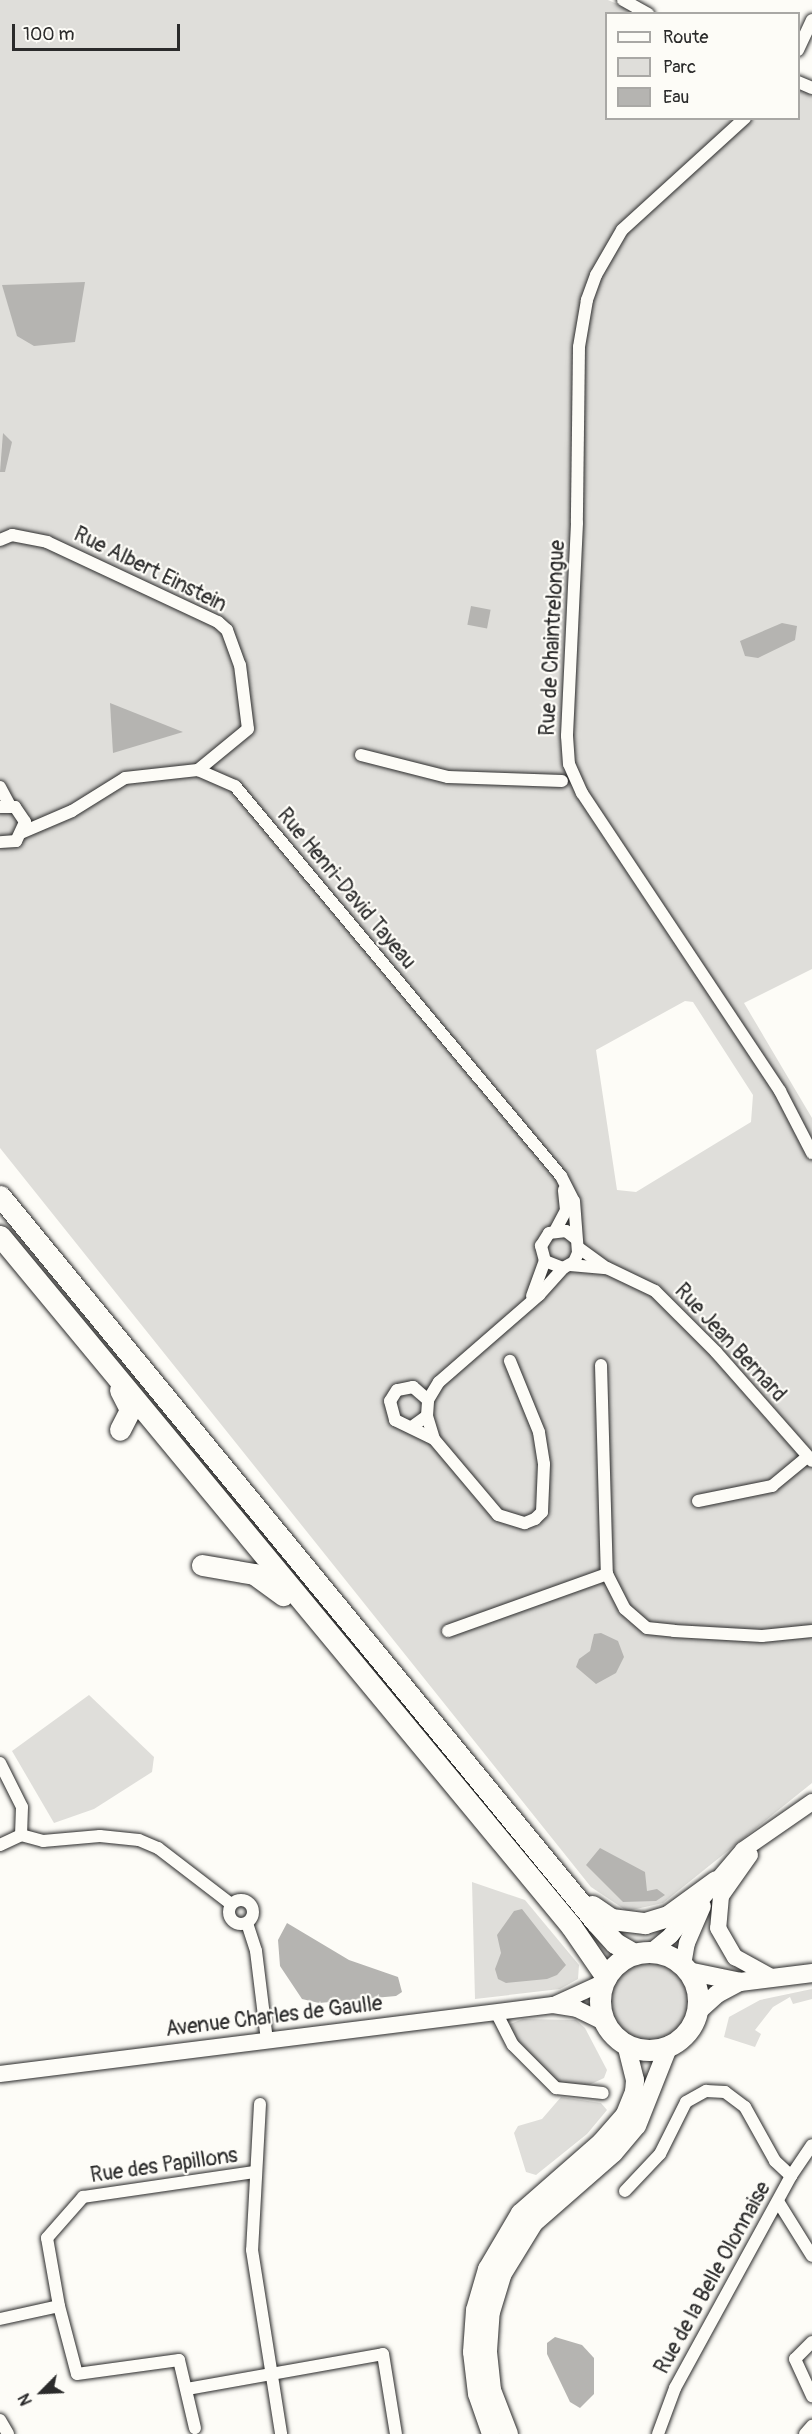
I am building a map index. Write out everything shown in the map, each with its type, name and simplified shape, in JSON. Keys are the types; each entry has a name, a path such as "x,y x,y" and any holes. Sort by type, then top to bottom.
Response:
{"highway":[{"path":"0,1196 610,1937 642,1953 668,1956 685,1968 697,1991 696,2013 686,2032 669,2045 647,2049 626,2043 606,2023 600,2002 605,1979 618,1963 642,1953"},
{"path":"0,1236 382,1702 576,1933 605,1979"},
{"path":"97,1354 130,1410 120,1430"},
{"path":"202,1565 233,1567 264,1579 382,1702"},
{"path":"573,1890 611,1919 645,1923 668,1916 713,1885"}],"main road":[{"path":"642,1953 671,1935 713,1885 771,1827 812,1802"},
{"path":"771,1827 725,1888 717,1916 721,1939 728,1950 744,1963 773,1978"},
{"path":"713,1885 687,1943 685,1968 740,1982"},
{"path":"696,2013 717,1994 740,1982 812,1973"},
{"path":"553,2005 605,1979"},
{"path":"553,2005 577,2008 606,2023"},
{"name":"Avenue Charles de Gaulle","path":"0,2074 553,2005"},
{"path":"491,2434 477,2394 472,2352 475,2310 483,2279 496,2248 520,2213 601,2142 625,2114 635,2080 626,2043"},
{"path":"508,2434 492,2391 488,2351 491,2312 502,2275 534,2223 614,2153 637,2126 669,2045"}],"street":[{"path":"623,0 644,12"},
{"path":"800,46 812,20"},
{"name":"Rue de Chaintrelongue","path":"743,120 622,230 596,275 587,300 579,347 577,523 567,736 569,764 582,793 780,1091 812,1153"},
{"name":"Rue Albert Einstein","path":"0,540 12,535 47,542 218,622 227,630 240,665 248,729 198,770"},
{"path":"361,754 448,777 562,781"},
{"path":"0,843 16,841 23,832 60,815 117,781 198,770"},
{"name":"Rue Henri-David Tayeau","path":"198,770 235,786 548,1163"},
{"path":"0,787 23,832"},
{"path":"10,808 60,815"},
{"path":"526,1307 545,1261 542,1241 555,1231 566,1202 560,1182 548,1163"},
{"path":"434,1438 427,1416 428,1401 439,1382 526,1307 566,1266 577,1243 574,1201 561,1176 548,1163"},
{"path":"555,1231 566,1231 577,1243"},
{"name":"Rue Jean Bernard","path":"577,1243 606,1268 643,1284 674,1308 810,1459"},
{"path":"545,1261 566,1266"},
{"name":"Rue Jean Bernard","path":"566,1266 606,1268"},
{"path":"439,1382 418,1389 402,1388 390,1401 395,1420 413,1425 434,1438 498,1515 525,1523 535,1519 542,1512 544,1464 539,1432 510,1361"},
{"path":"600,1365 607,1574 617,1598 648,1628 762,1636 812,1630"},
{"path":"418,1389 428,1401"},
{"path":"413,1425 427,1416"},
{"path":"698,1501 772,1486 810,1459"},
{"path":"448,1631 607,1574"},
{"path":"0,1763 22,1807 21,1835"},
{"path":"0,1845 21,1835 43,1841 100,1836 139,1840 158,1848 231,1904"},
{"path":"231,1904 242,1899 252,1905 252,1917 246,1923"},
{"path":"231,1904 231,1919 246,1923 254,1935 267,2041"},
{"path":"496,2012 513,2045 556,2088 603,2092"},
{"path":"625,2191 660,2154 686,2102 706,2091 736,2098 754,2120 775,2161 791,2176"},
{"path":"260,2104 255,2172 253,2263 281,2434"},
{"name":"Rue de la Belle Olonnaise","path":"658,2434 675,2388 779,2203 791,2176 812,2145"},
{"name":"Rue des Papillons","path":"59,2306 47,2238 83,2198 255,2172"},
{"path":"779,2203 812,2256"},
{"path":"0,2319 59,2306 77,2374 173,2358 182,2365 195,2428"},
{"path":"812,2342 795,2359 812,2396"},
{"path":"187,2389 271,2371 383,2354 396,2434"},
{"path":"0,2420 8,2434"},
{"path":"805,2434 812,2426"}],"green space":[{"path":"0,0 608,0 636,12 605,12 605,120 800,120 800,87 812,92 812,969 744,1003 812,1118 812,1783 663,1903 627,1911 591,1887 0,1148","holes":["685,1001 693,1002 753,1095 751,1122 636,1192 617,1190 596,1050"]},
{"path":"89,1695 154,1757 152,1772 94,1809 54,1823 12,1751"},
{"path":"472,1882 525,1900 579,1965 578,1979 560,1989 475,1999"},
{"path":"642,1960 658,1960 673,1967 684,1978 691,1993 688,2017 679,2030 658,2042 642,2042 627,2035 616,2024 609,2009 609,1993 616,1978 627,1967"},
{"path":"812,1989 812,1999 793,2004 790,1997 773,2007 755,2030 761,2034 755,2047 724,2037 729,2017 760,2000"},
{"path":"523,2019 576,2020 585,2028 607,2070 604,2078 589,2085 557,2083 509,2031 510,2024"},
{"path":"561,2097 601,2103 607,2110 587,2134 536,2175 526,2172 514,2133 518,2126 542,2119"}],"water":[{"path":"85,282 75,342 34,346 17,336 2,285"},
{"path":"3,433 12,442 5,472 0,472"},
{"path":"471,606 491,610 487,628 467,625"},
{"path":"782,623 797,626 795,640 758,658 745,656 740,641"},
{"path":"110,703 183,732 113,753"},
{"path":"601,1633 618,1641 624,1657 616,1673 596,1684 576,1667 579,1659 590,1651 594,1634"},
{"path":"600,1848 645,1872 647,1891 657,1889 665,1895 656,1901 623,1902 586,1865"},
{"path":"522,1909 566,1965 557,1975 547,1979 506,1983 498,1979 495,1969 501,1953 497,1935 514,1911"},
{"path":"287,1923 349,1960 398,1977 402,1992 396,1996 319,2003 302,1999 280,1966 278,1940"},
{"path":"555,2337 582,2345 594,2358 594,2394 580,2408 570,2402 547,2354 547,2343"}]}
